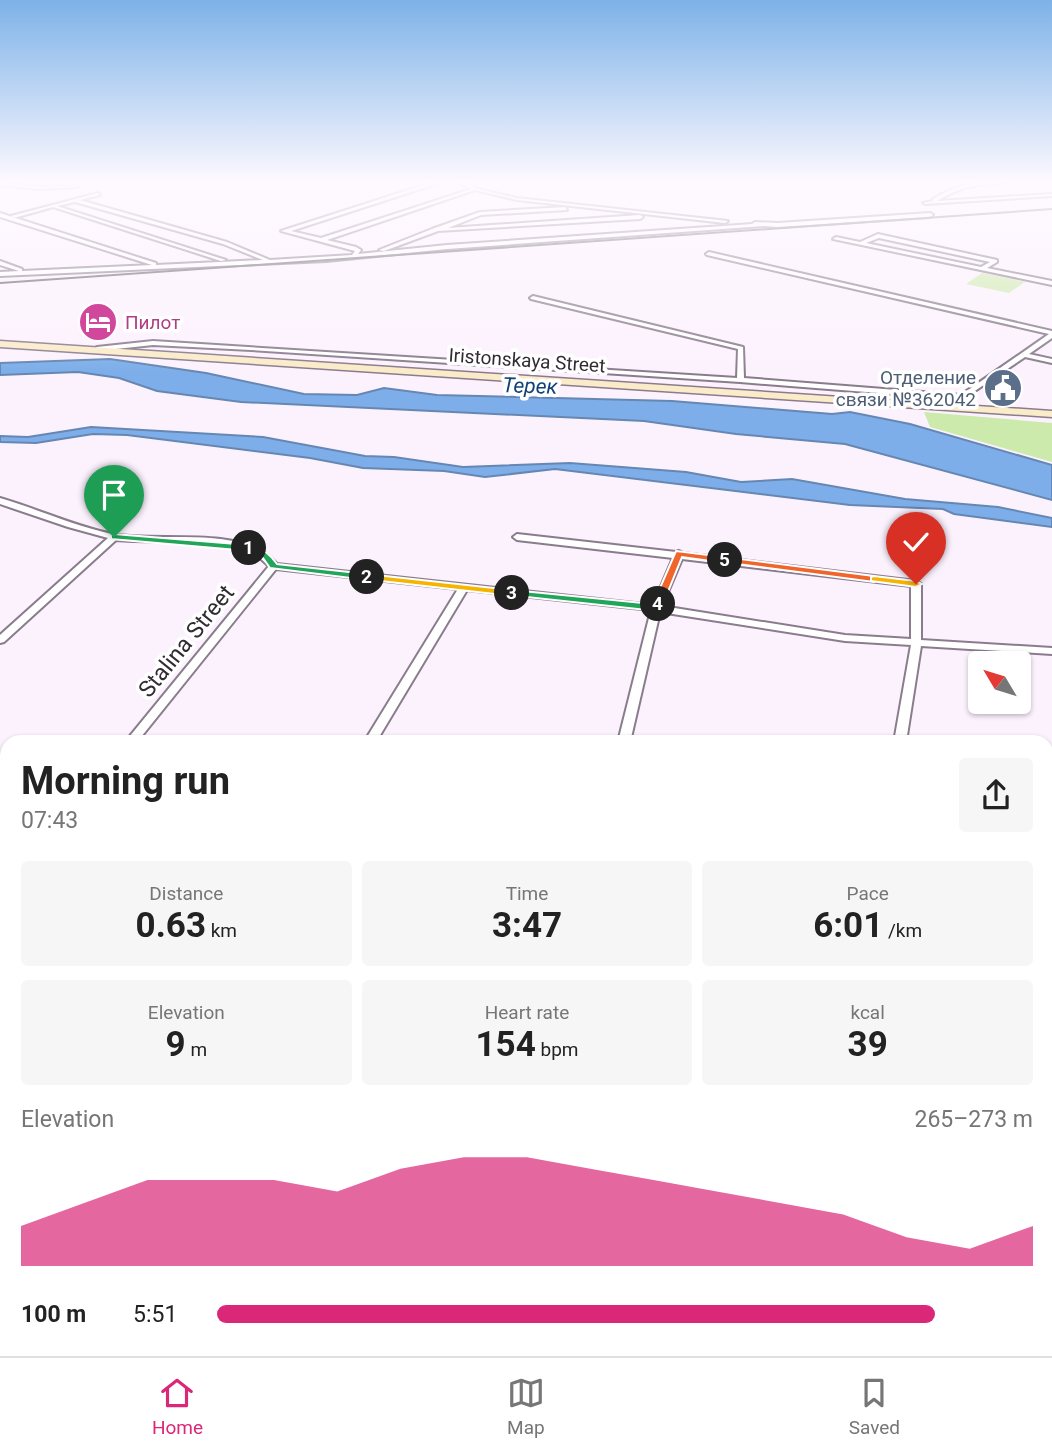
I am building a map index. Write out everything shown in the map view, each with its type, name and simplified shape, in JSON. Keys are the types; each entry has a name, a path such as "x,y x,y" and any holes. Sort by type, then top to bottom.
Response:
{"main road":[{"name":"Iristonskaya Street","path":"0,344 957,402 1052,414"}],"street":[{"path":"98,245 158,265"},
{"path":"176,245 229,262"},
{"path":"231,245 273,262"},
{"path":"340,245 358,250 355,255"},
{"path":"377,253 390,245"},
{"path":"0,274 273,262 483,245"},
{"path":"872,245 1052,284"},
{"path":"921,245 995,261 981,269"},
{"path":"709,254 1052,334"},
{"path":"0,263 26,273"},
{"path":"533,298 741,348 740,380"},
{"path":"97,349 153,344 251,348 740,380 957,402 1052,334"},
{"path":"242,358 251,348"},
{"path":"1026,355 1052,361"},
{"path":"0,501 114,537 246,546 266,556 274,566 656,608 833,637 1052,651"},
{"path":"0,640 114,537"},
{"path":"517,537 916,584 916,643 901,735"},
{"path":"626,735 656,608 679,554"},
{"name":"Stalina Street","path":"137,735 274,566"},
{"path":"374,735 463,588"}],"green space":[{"path":"982,273 1025,282 1009,293 966,284"},
{"path":"924,412 1052,423 1052,462 930,427"}],"water":[{"path":"110,359 206,373 304,394 357,395 384,388 437,395 672,401 832,414 850,412 910,424 1052,465 1052,500 845,444 736,434 644,421 241,402 157,391 119,378 78,372 0,375 0,363"},
{"path":"91,427 263,437 365,456 394,457 463,467 570,463 686,472 741,482 792,479 905,499 998,507 1052,518 1052,527 954,514 943,509 850,505 555,469 485,477 444,471 363,468 310,458 127,435 93,434 36,443 0,442 0,436 28,437"}],"railway":[{"path":"0,283 536,245"}],"place":[{"name":"Пилот","path":"98,322"},
{"name":"Отделение связи №362042","path":"1003,388"}],"route":[{"path":"114,537 246,546 266,556 274,566 656,608 679,554 916,584"}],"water label":[{"name":"Терек","path":"530,386"}]}
